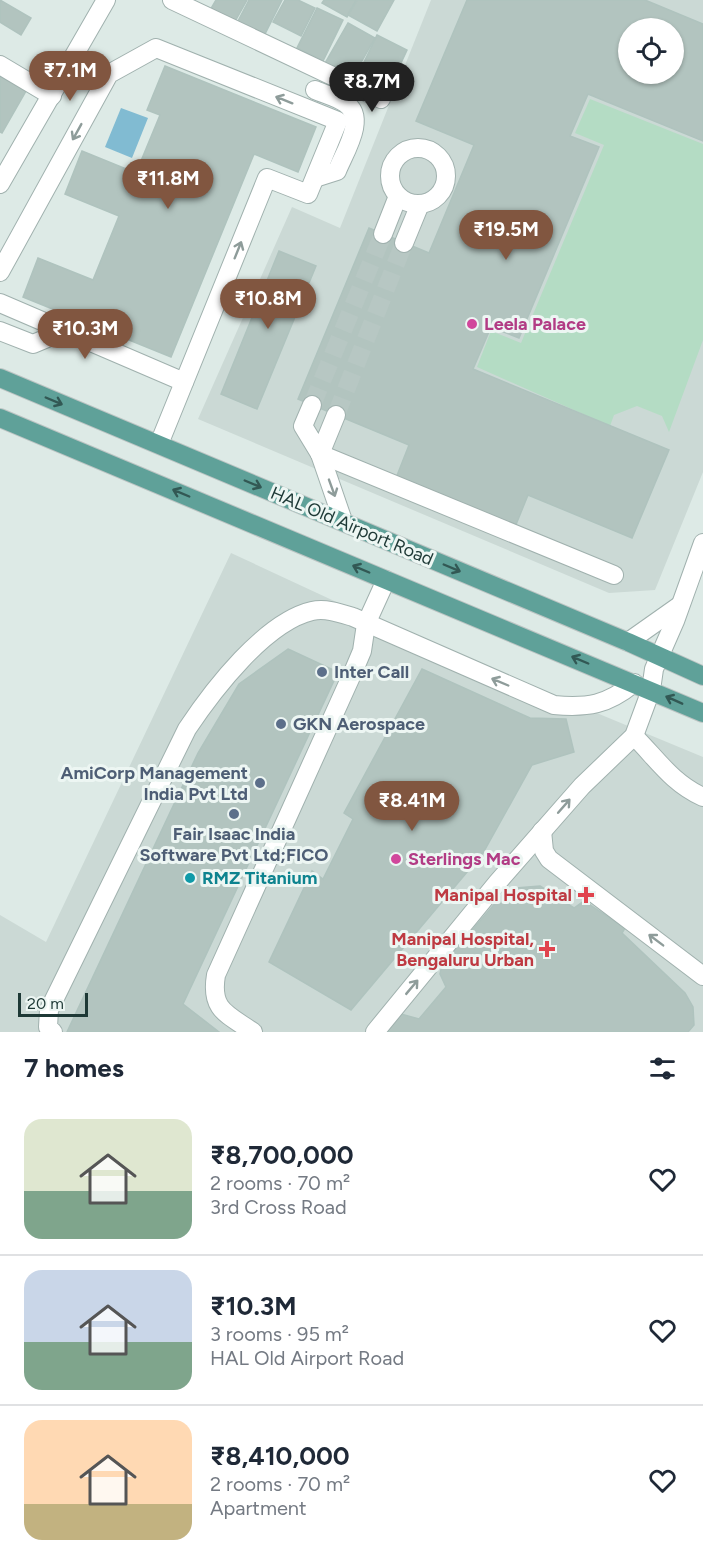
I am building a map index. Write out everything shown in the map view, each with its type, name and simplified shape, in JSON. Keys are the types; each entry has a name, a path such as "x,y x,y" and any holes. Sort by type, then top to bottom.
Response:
{"main road":[{"name":"HAL Old Airport Road","path":"0,378 343,521 703,676"},
{"name":"HAL Old Airport Road","path":"0,418 703,713"}],"street":[{"path":"0,184 106,0"},
{"path":"172,0 381,99"},
{"path":"0,272 109,74 156,48 338,121 308,194 267,178 159,444"},
{"path":"0,65 52,96"},
{"path":"315,90 345,103 351,108 355,122 337,171 315,178"},
{"path":"421,148 432,152 441,160 445,171 445,182 440,193 431,201 420,204 408,202 398,196 392,187 390,176 392,164 399,155 410,149 421,148"},
{"path":"383,234 398,196"},
{"path":"404,243 420,204"},
{"path":"0,303 184,382"},
{"path":"0,331 33,344 64,331"},
{"path":"312,405 303,426 320,454 343,521"},
{"path":"320,454 336,415"},
{"path":"320,454 614,575"},
{"path":"375,1032 542,831 582,786 634,736 651,690 654,669 675,621 703,543"},
{"path":"253,1032 222,1011 213,994 216,975 354,670 362,651 366,624 386,580"},
{"path":"628,642 679,606"},
{"path":"53,1032 48,1027 49,1010 187,729 210,693 248,654 297,616 326,610 353,616 366,624 554,705 580,707 616,698 634,683"},
{"path":"634,736 654,756 661,768 685,789 703,797"},
{"path":"542,831 544,850 549,859 703,976"}],"shaded area":[{"name":"Leela Palace","path":"431,0 703,0 703,472 655,590 609,593 198,419 292,207 340,228"},
{"path":"231,553 401,632 703,757 703,1032 0,1032 0,915 46,942"}],"green space":[{"path":"590,99 703,144 703,340 669,432 662,416 637,406 614,415 610,426 477,367 491,331 521,343 604,145 575,133"}],"water":[{"path":"121,108 148,118 132,158 105,147"}],"building":[{"path":"0,0 31,18 21,35 0,22"},
{"path":"216,0 247,0 233,25 209,12"},
{"path":"249,0 282,0 263,38 236,25"},
{"path":"285,0 298,0 315,8 301,36 273,22"},
{"path":"324,0 356,0 347,17 322,3"},
{"path":"357,0 394,0 377,31 348,15"},
{"path":"467,0 645,0 703,24 703,141 588,94 570,136 599,147 519,338 491,327 473,369 669,450 632,538 528,495 515,527 396,478 409,445 298,399 369,228 429,253 474,145 416,121"},
{"path":"317,8 343,20 323,61 297,48"},
{"path":"348,23 375,38 351,80 324,65"},
{"path":"377,35 407,50 386,95 355,81"},
{"path":"165,66 316,127 298,172 254,154 171,357 23,297 38,258 93,280 119,216 65,194 82,151 136,173 160,115 147,110"},
{"path":"0,76 26,91 2,133 0,132"},
{"path":"279,251 316,266 257,409 221,394"},
{"name":"RMZ Titanium","path":"288,649 338,672 183,1004 219,1032 67,1032 198,753 239,684"},
{"name":"Sterlings Mac","path":"422,669 530,718 566,719 574,752 532,765 483,853 351,1010 269,962 312,871 323,879 353,819 344,813"},
{"name":"Manipal Hospital, Bengaluru Urban","path":"540,886 574,908 584,901 625,928 622,933 685,993 693,1007 694,1025 688,1032 377,1032 394,1012 419,1019 446,987 440,974 442,965 504,893 516,891 516,888"}],"tunnel":[{"path":"312,405 383,234"},
{"path":"336,415 404,243"}],"place":[{"name":"Leela Palace","path":"472,324"},
{"name":"Inter Call","path":"322,672"},
{"name":"GKN Aerospace","path":"281,724"},
{"name":"AmiCorp Management India Pvt Ltd","path":"260,783"},
{"name":"Fair Isaac India Software Pvt Ltd;FICO","path":"234,814"},
{"name":"Sterlings Mac","path":"396,859"},
{"name":"RMZ Titanium","path":"190,878"},
{"name":"Manipal Hospital","path":"586,895"},
{"name":"Manipal Hospital, Bengaluru Urban","path":"547,949"}]}
